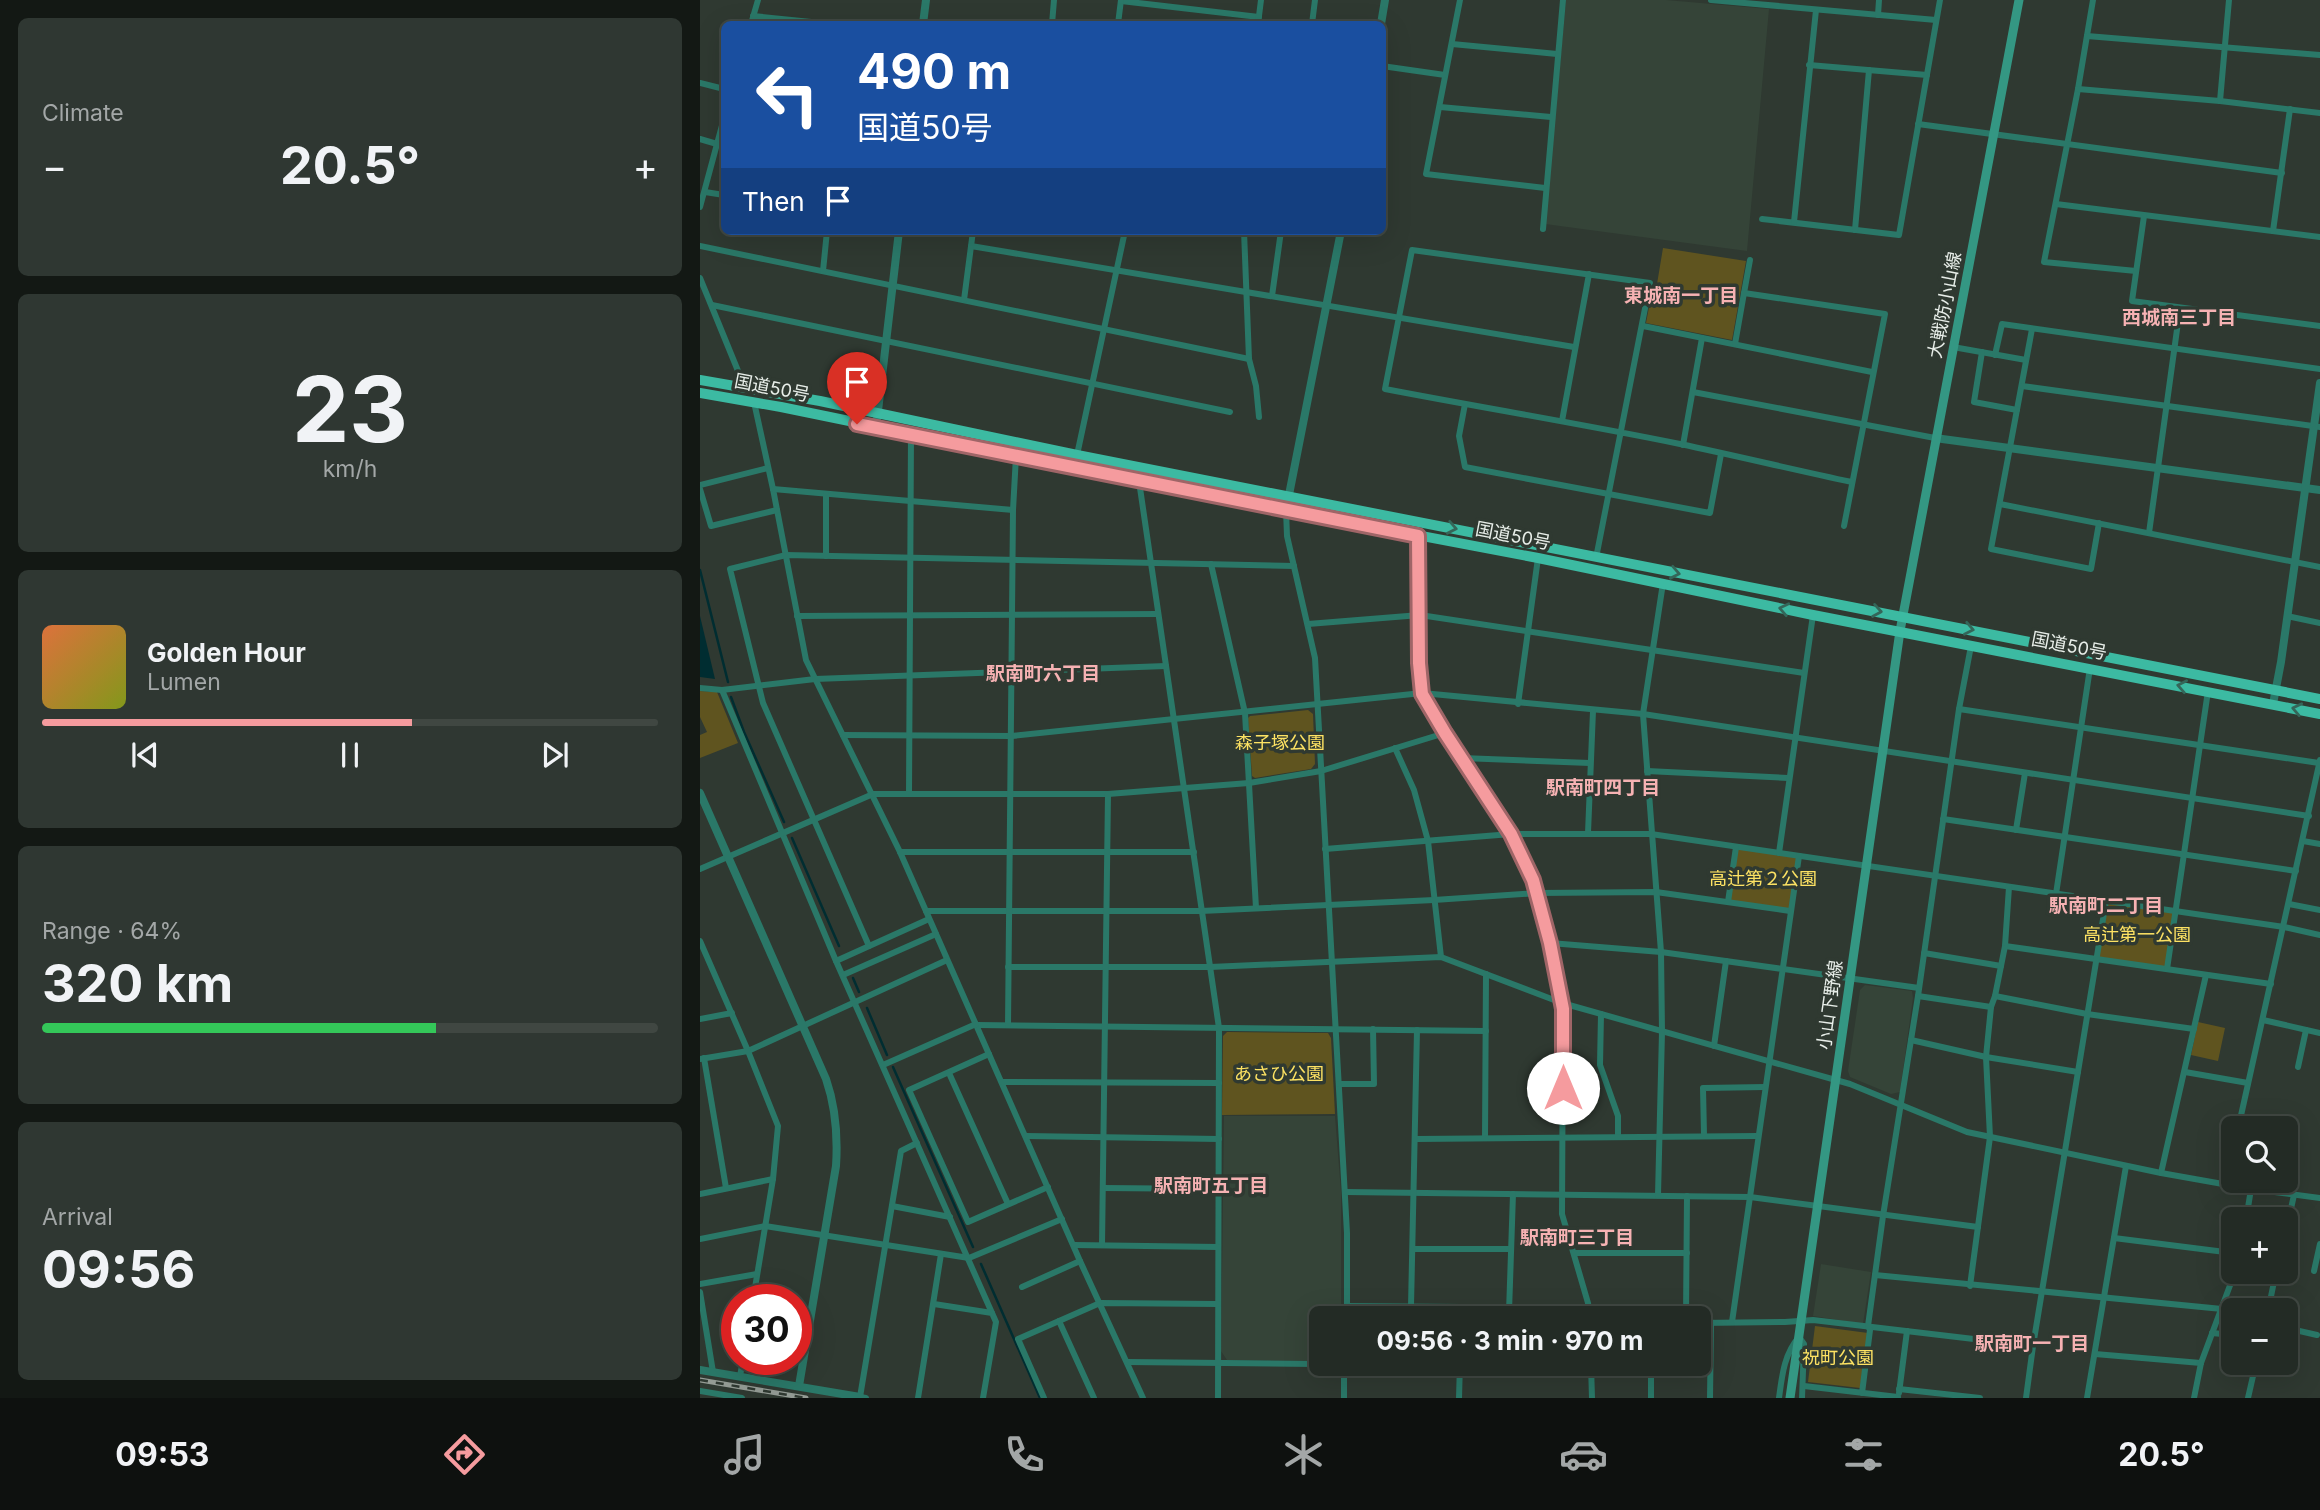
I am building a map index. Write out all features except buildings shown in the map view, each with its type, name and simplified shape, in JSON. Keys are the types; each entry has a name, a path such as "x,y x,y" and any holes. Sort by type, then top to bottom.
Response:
{"highway":[{"name":"国道50号","path":"700,380 2320,699"},
{"name":"国道50号","path":"700,393 2320,714"}],"main road":[{"name":"大戦防小山線","path":"1902,616 2019,0"},
{"name":"小山下野線","path":"1790,1398 1902,616"}],"street":[{"path":"752,21 758,0"},
{"path":"923,21 926,0"},
{"path":"1052,21 1055,0"},
{"path":"1118,21 1121,0 1259,21 1261,0"},
{"path":"1312,21 1315,0"},
{"path":"1382,21 1385,0"},
{"path":"1460,0 1426,174 1545,188"},
{"path":"1543,229 1563,0"},
{"path":"1711,0 1936,20"},
{"path":"1878,15 1879,0"},
{"path":"1762,219 1899,235 1940,0"},
{"path":"2093,0 2044,262 2136,271"},
{"path":"2220,101 2229,0"},
{"path":"1794,222 1816,10"},
{"path":"753,16 802,21"},
{"path":"2087,36 2320,55"},
{"path":"1452,44 1557,54"},
{"path":"1809,65 1927,75"},
{"path":"1386,67 1445,75"},
{"path":"1855,230 1869,70"},
{"path":"700,83 721,88"},
{"path":"2078,89 2320,113"},
{"path":"1440,107 1551,117"},
{"path":"2273,231 2290,109"},
{"path":"1918,124 2281,173"},
{"path":"700,207 721,136"},
{"path":"700,139 717,144"},
{"path":"705,192 721,195"},
{"path":"2056,204 2320,237"},
{"path":"2144,216 2132,301 2320,326"},
{"path":"823,271 827,235"},
{"path":"876,428 898,235"},
{"path":"964,300 972,235"},
{"path":"1077,455 1124,235"},
{"path":"1244,235 1250,359 1259,417"},
{"path":"1272,296 1280,235"},
{"path":"1340,235 1286,510 1287,536 1315,658 1345,1192 1347,1306"},
{"path":"700,246 1250,359"},
{"path":"971,246 1574,347"},
{"path":"1596,558 1622,433 1650,283 1412,250 1385,389 1562,421 1622,433 1683,445 1852,482"},
{"path":"1735,345 1750,260"},
{"path":"1562,421 1589,274"},
{"path":"700,278 745,388"},
{"path":"1744,293 1885,314 1844,526"},
{"path":"712,305 1230,412"},
{"path":"2149,533 2179,315"},
{"path":"1995,355 2002,324 2320,369"},
{"path":"1643,326 1872,372"},
{"path":"2032,329 1991,550 2091,569 2099,523"},
{"path":"1683,445 1702,338"},
{"path":"1953,347 2026,360"},
{"path":"1982,352 1974,402 2017,410"},
{"path":"2273,704 2305,488 2317,427 2320,383"},
{"path":"2022,386 2317,427"},
{"path":"1693,392 1935,438 2320,490"},
{"path":"754,402 806,660 900,852 1143,1398"},
{"path":"1465,404 1459,436 1465,467 1710,513 1721,454"},
{"path":"908,794 911,435"},
{"path":"1008,1025 1013,510 1016,456"},
{"path":"768,468 700,487 711,526 777,510"},
{"path":"1139,481 1219,1028 1218,1398"},
{"path":"773,489 1013,510"},
{"path":"826,494 826,556"},
{"path":"2000,504 2320,567"},
{"path":"1418,536 1419,663 1422,694 1511,834 1538,893 1550,943 1564,1016 1562,1214 1588,1306"},
{"path":"869,946 769,718 730,569 786,555 1294,566"},
{"path":"1518,704 1538,558"},
{"path":"1212,564 1245,713 1256,908"},
{"path":"1658,1195 1661,952 1643,714 1663,583"},
{"path":"797,616 1158,614"},
{"path":"1308,624 1420,615 1804,673"},
{"path":"1779,853 1813,615"},
{"path":"2287,617 2320,623"},
{"path":"1862,1393 1883,1216 1959,709 1971,646"},
{"path":"700,688 722,690 815,679 1166,666"},
{"path":"2056,894 2090,668"},
{"path":"722,690 836,961 996,1322 983,1398"},
{"path":"2167,970 2208,691"},
{"path":"843,735 1012,736 1422,694 1643,714 2309,816"},
{"path":"1959,709 2320,761 2241,1116"},
{"path":"1588,833 1593,711"},
{"path":"700,869 873,794 1108,794 1249,783 1321,771 1445,733"},
{"path":"1395,748 1414,790 1428,841 1441,957"},
{"path":"1462,758 1590,764"},
{"path":"1647,771 1788,778"},
{"path":"2016,830 2025,773"},
{"path":"700,793 834,1102 838,1134 836,1166 799,1386"},
{"path":"1102,1245 1108,794"},
{"path":"1944,819 2296,871"},
{"path":"1325,849 1511,834 1651,834 2177,910 2320,935"},
{"path":"2303,841 2320,844"},
{"path":"1728,902 1736,847"},
{"path":"900,852 1194,852"},
{"path":"1732,1322 1799,856"},
{"path":"1970,1286 1990,1137 1986,1057 1991,1007 1996,996 2005,946 2009,887"},
{"path":"926,911 1201,911 1538,893 1656,891 1790,911"},
{"path":"2025,1398 2106,901"},
{"path":"2289,904 2320,910"},
{"path":"836,961 929,919"},
{"path":"843,975 936,934"},
{"path":"700,941 778,1126 774,1179 755,1284"},
{"path":"1550,943 1661,952 1919,988"},
{"path":"2005,946 2271,984"},
{"path":"1924,953 2001,966"},
{"path":"1009,967 1210,967 1441,957 1562,1003 1835,1079 1946,1124 1990,1137 2221,1184"},
{"path":"726,1188 702,1059 748,1051 947,960"},
{"path":"1714,1046 1726,961"},
{"path":"1485,1138 1486,974"},
{"path":"2161,1173 2206,975"},
{"path":"1918,996 1991,1007"},
{"path":"1996,996 2087,1014 2194,1029"},
{"path":"700,1019 732,1013"},
{"path":"1601,1014 1600,1065 1618,1116 1618,1136"},
{"path":"2263,1020 2320,1033"},
{"path":"883,1065 976,1024 1486,1031"},
{"path":"1339,1084 1374,1084 1373,1029"},
{"path":"1411,1306 1417,1030"},
{"path":"2298,1067 2306,1030"},
{"path":"1911,1040 1986,1057 2078,1072"},
{"path":"989,1054 909,1090 968,1222 1048,1187"},
{"path":"2185,1072 2248,1083"},
{"path":"949,1073 1008,1204"},
{"path":"1002,1083 1219,1083"},
{"path":"1704,1135 1703,1088 1765,1087"},
{"path":"1026,1136 1219,1139"},
{"path":"1416,1139 1758,1136"},
{"path":"700,1370 863,1398 901,1151 917,1143"},
{"path":"2087,1398 2126,1166"},
{"path":"700,1194 774,1179"},
{"path":"1103,1188 1219,1189"},
{"path":"1345,1192 1750,1197 1978,1227"},
{"path":"2280,1193 2320,1198"},
{"path":"1509,1306 1513,1194"},
{"path":"2291,1207 2294,1195"},
{"path":"1686,1306 1687,1196"},
{"path":"892,1206 950,1217"},
{"path":"700,1239 765,1226 969,1258 1062,1219"},
{"path":"2114,1238 2221,1251"},
{"path":"2314,1271 2320,1244"},
{"path":"1074,1245 1218,1247"},
{"path":"1413,1249 1511,1249"},
{"path":"1574,1253 1687,1253"},
{"path":"918,1398 941,1254"},
{"path":"1022,1287 1080,1261"},
{"path":"700,1284 757,1274"},
{"path":"1875,1275 2221,1309"},
{"path":"700,1292 703,1328 713,1372"},
{"path":"1044,1398 1018,1339 1100,1303 1218,1304"},
{"path":"934,1304 992,1313"},
{"path":"2194,1398 2201,1363 2221,1311"},
{"path":"1711,1322 1813,1320 2033,1346"},
{"path":"1059,1321 1094,1398"},
{"path":"1804,1386 1898,1398 1907,1331"},
{"path":"2298,1331 2317,1335"},
{"path":"2212,1333 2221,1334"},
{"path":"1779,1398 1786,1358 1799,1337 1804,1343 1802,1398"},
{"path":"2095,1353 2201,1363"},
{"path":"1127,1362 1309,1364"},
{"path":"2248,1398 2253,1375"},
{"path":"1344,1376 1344,1398"},
{"path":"1459,1398 1460,1376"},
{"path":"1591,1376 1592,1398"},
{"path":"1651,1376 1651,1398"},
{"path":"1710,1376 1710,1398"},
{"path":"1899,1389 1980,1398"},
{"path":"700,1391 742,1398"}],"shaded area":[{"path":"1566,0 1666,0 1769,9 1747,251 1545,224"},
{"path":"1865,985 1912,991 1900,1092 1891,1094 1850,1077 1848,1071 1860,990"},
{"path":"1224,1116 1335,1116 1341,1192 1341,1306 1309,1306 1309,1361 1227,1360 1221,1351"},
{"path":"1821,1264 1871,1272 1863,1324 1813,1316"}],"green space":[{"path":"1663,248 1746,261 1732,340 1646,323 1653,286 1657,284"},
{"path":"700,691 717,692 738,743 700,758 700,735 707,732 700,717"},
{"name":"森子塚公園","path":"1308,710 1313,714 1315,764 1311,769 1255,778 1252,776 1248,718"},
{"name":"高辻第２公園","path":"1738,848 1798,857 1789,909 1729,901"},
{"name":"高辻第一公園","path":"2107,903 2175,912 2166,967 2099,957"},
{"path":"2198,1022 2225,1028 2218,1061 2191,1055"},
{"name":"あさひ公園","path":"1227,1032 1328,1033 1331,1038 1335,1114 1222,1115 1223,1036"},
{"name":"祝町公園","path":"1815,1326 1868,1333 1860,1388 1808,1382"}],"water":[{"path":"700,616 715,679 700,677"}],"waterway":[{"path":"700,570 728,682"},
{"path":"731,697 784,822"},
{"path":"792,838 839,946"},
{"path":"853,978 859,992"},
{"path":"867,1008 887,1055"},
{"path":"893,1067 973,1247"},
{"path":"981,1264 1040,1398"}],"railway":[{"path":"700,1380 806,1398"}],"district":[{"name":"東城南一丁目","path":"1681,295"},
{"name":"西城南三丁目","path":"2179,317"},
{"name":"駅南町六丁目","path":"1043,673"},
{"name":"駅南町四丁目","path":"1603,787"},
{"name":"駅南町二丁目","path":"2106,905"},
{"name":"駅南町五丁目","path":"1211,1185"},
{"name":"駅南町三丁目","path":"1577,1237"},
{"name":"駅南町一丁目","path":"2032,1343"}],"route":[{"path":"857,424 1418,536 1419,663 1422,694 1511,834 1538,893 1563,1009 1563,1088"}]}
